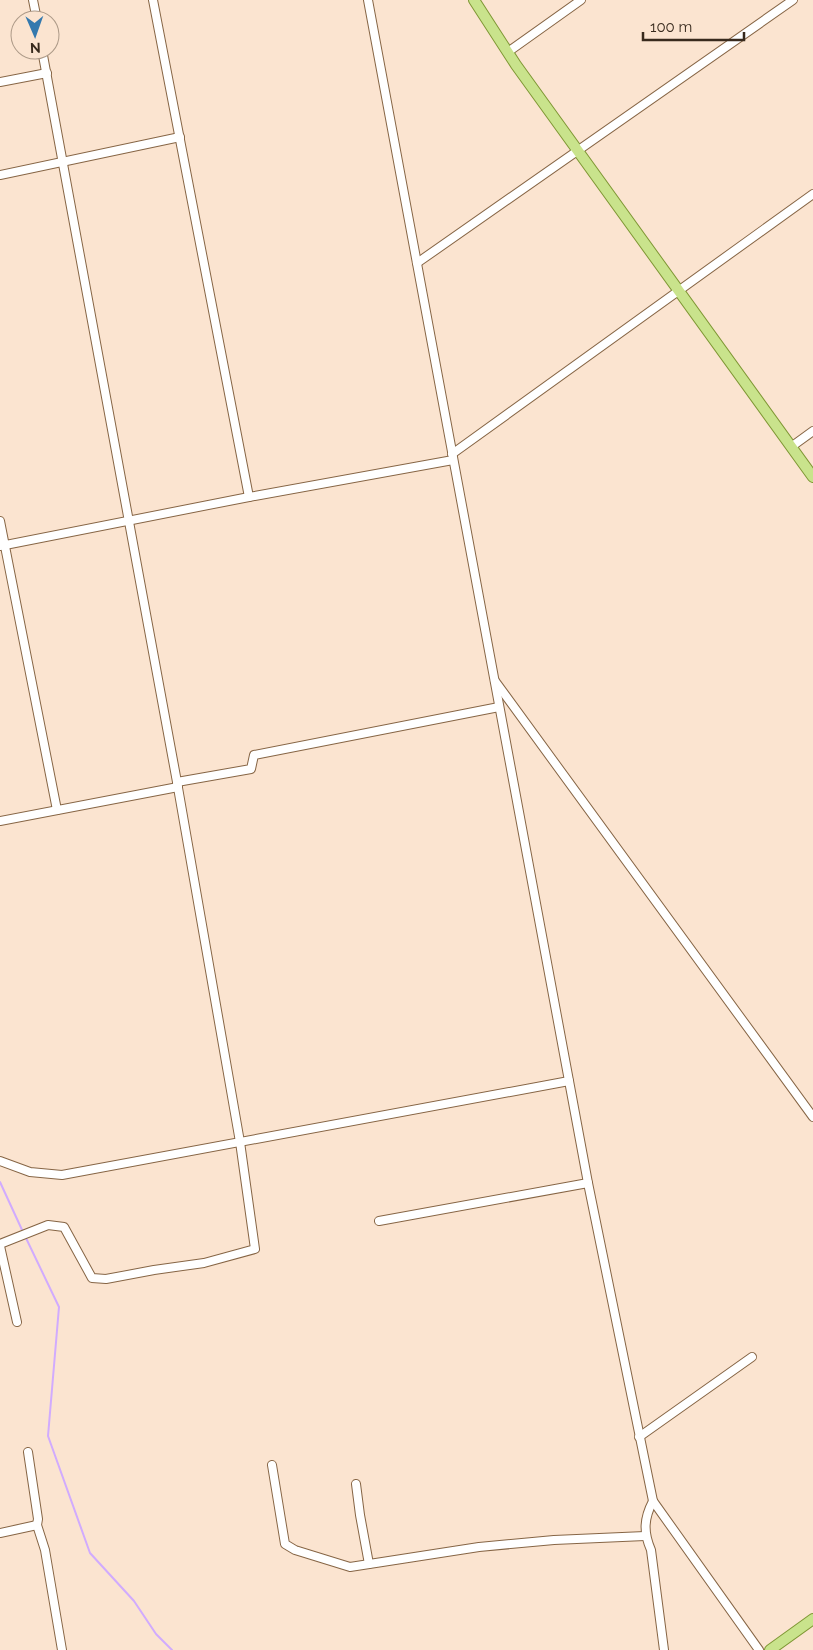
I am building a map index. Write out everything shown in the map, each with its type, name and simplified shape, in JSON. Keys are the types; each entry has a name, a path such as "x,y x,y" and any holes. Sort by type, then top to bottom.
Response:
{"main road":[{"path":"474,0 508,52 579,152 813,477"},
{"path":"770,1650 813,1619"}],"street":[{"path":"153,0 249,497"},
{"path":"368,0 588,1183 653,1501 759,1650"},
{"path":"508,52 581,0"},
{"path":"417,263 579,152 793,0"},
{"path":"17,1322 0,1245 48,1225 64,1227 92,1278 106,1279 204,1263 255,1249 240,1142 177,785 44,60"},
{"path":"0,82 47,73"},
{"path":"0,175 180,137"},
{"path":"2,546 452,457 813,194"},
{"path":"791,447 813,431"},
{"path":"0,521 2,546 56,810"},
{"path":"494,680 813,1117"},
{"path":"0,821 251,769 254,755 499,707"},
{"path":"0,1161 30,1172 62,1175 569,1081"},
{"path":"379,1221 588,1183"},
{"path":"639,1437 752,1358"},
{"path":"28,1452 38,1519 37,1525 45,1550 62,1650"},
{"path":"272,1465 286,1544 295,1550 350,1568 479,1547 554,1540 645,1536"},
{"path":"356,1484 369,1564"},
{"path":"653,1501 646,1514 645,1536 651,1550 664,1650"},
{"path":"0,1533 37,1525"}],"waterway":[{"path":"0,1182 23,1232"},
{"path":"25,1236 59,1307 48,1436 90,1553 134,1601 156,1634 172,1650"}]}
